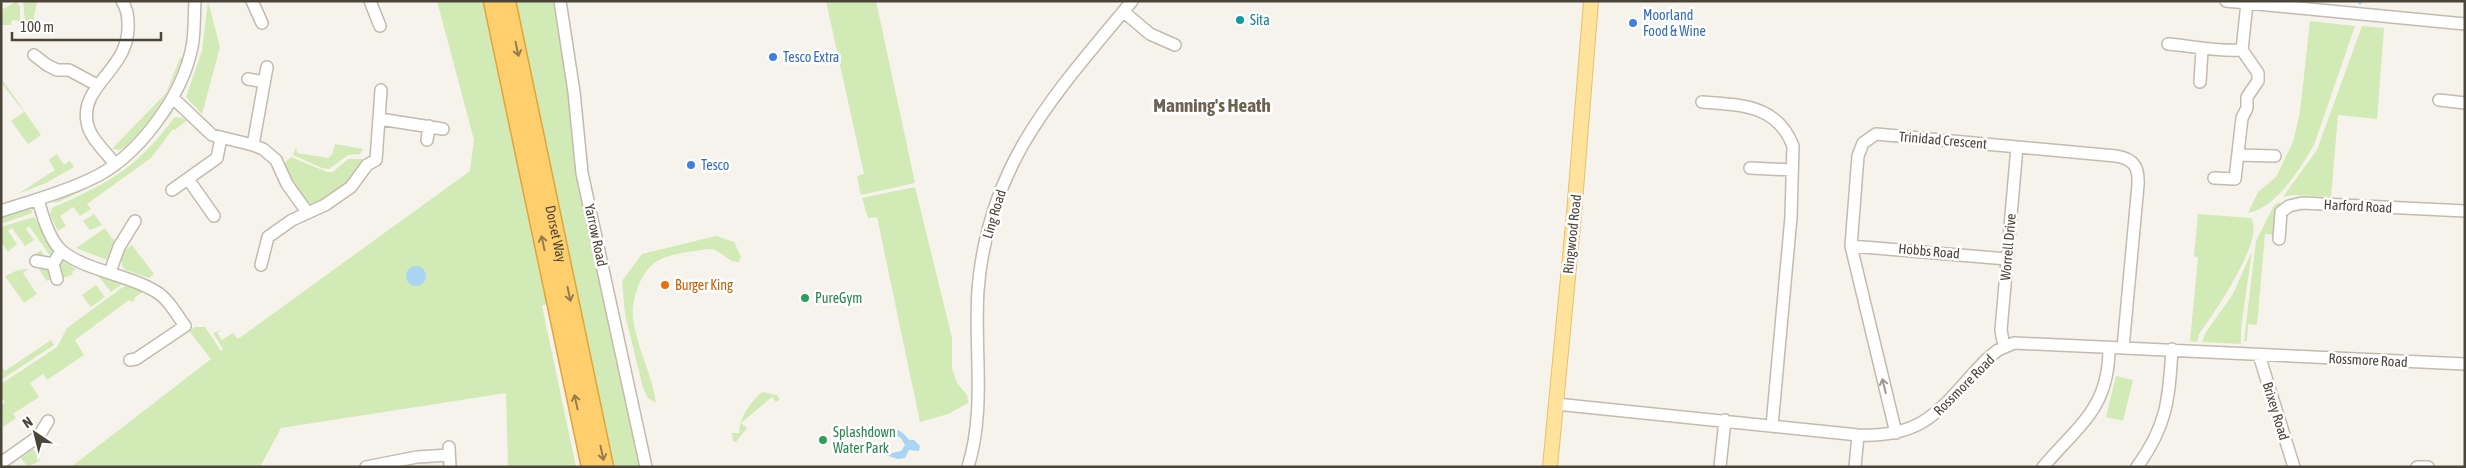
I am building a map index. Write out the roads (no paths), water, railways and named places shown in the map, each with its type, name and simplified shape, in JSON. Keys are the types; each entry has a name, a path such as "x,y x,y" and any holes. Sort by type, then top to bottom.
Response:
{"highway":[{"name":"Dorset Way","path":"492,1 590,467"},
{"name":"Dorset Way","path":"507,1 605,467"}],"main road":[{"name":"Ringwood Road","path":"1550,467 1591,1"}],"street":[{"path":"114,163 89,130 86,120 88,107 97,85 116,65 129,34 128,19 122,1"},
{"path":"1,212 93,178 114,163 151,129 173,98 192,47 195,1"},
{"path":"252,1 262,23"},
{"path":"370,1 380,26"},
{"name":"Yarrow Road","path":"560,1 574,92 582,173 646,467"},
{"name":"Ling Road","path":"968,467 977,431 978,290 984,247 990,222 1010,167 1037,120 1132,1"},
{"path":"2226,1 2465,24"},
{"path":"2214,178 2236,179 2242,118 2247,108 2247,97 2258,81 2258,73 2242,50 2247,3"},
{"path":"1124,12 1150,34 1175,44"},
{"path":"2168,44 2194,46 2202,50 2242,50"},
{"path":"2200,82 2202,50"},
{"path":"34,55 57,70 69,70 97,85"},
{"path":"253,145 267,67"},
{"path":"248,79 264,82"},
{"path":"260,265 268,237 306,212 325,205 351,187 367,165 376,160 381,90"},
{"path":"173,98 212,135 253,145 263,149 276,160 287,184 306,212"},
{"path":"2440,100 2465,103"},
{"path":"1702,102 1746,105 1766,113 1790,137 1793,146 1791,217 1772,426"},
{"path":"380,119 443,129"},
{"path":"427,140 429,126"},
{"name":"Trinidad Crescent","path":"1896,433 1851,246 1858,156 1863,143 1871,136 1890,134 2128,158 2136,165 2138,186 2123,348"},
{"path":"172,190 217,158 221,138"},
{"name":"Worrell Drive","path":"2004,347 2001,330 2017,146"},
{"path":"2238,155 2275,156"},
{"path":"1750,168 1792,170"},
{"path":"188,179 214,216"},
{"path":"38,199 48,228 61,251 74,258 133,280 155,291 164,297 190,324 136,359 130,360"},
{"name":"Harford Road","path":"2279,239 2281,212 2289,206 2302,203 2465,211"},
{"path":"110,272 119,247 131,238 135,221"},
{"name":"Hobbs Road","path":"1851,246 2007,259"},
{"path":"250,250 262,253"},
{"path":"57,279 53,264 61,251"},
{"path":"36,261 53,264"},
{"name":"Rossmore Road","path":"1556,404 1858,435 1896,433 1918,426 1932,417 1987,359 2004,347 2014,343 2465,364"},
{"path":"2043,467 2093,412 2101,397 2109,371 2108,348"},
{"path":"2137,467 2160,431 2166,413 2172,349"},
{"name":"Brixey Road","path":"2259,355 2294,467"},
{"path":"1,463 39,436 48,420"},
{"path":"1720,467 1725,420"},
{"path":"1855,467 1858,435"},
{"path":"366,467 417,457 449,456"},
{"path":"2417,467 2428,467"}],"water":[{"path":"416,266 423,269 426,276 423,283 416,286 409,283 406,276 409,269"},
{"path":"885,427 895,429 909,440 914,440 920,446 919,451 909,450 905,458 898,459 882,454 884,450 892,453 901,451 905,445 901,438 896,436 885,438"}],"place":[{"name":"Sita","path":"1240,20"},
{"name":"Moorland Food & Wine","path":"1633,23"},
{"name":"Tesco Extra","path":"773,57"},
{"name":"Tesco","path":"691,165"},
{"name":"Burger King","path":"665,285"},
{"name":"PureGym","path":"805,298"},
{"name":"Splashdown Water Park","path":"823,440"}],"district":[{"name":"Manning's Heath","path":"1212,105"}]}
